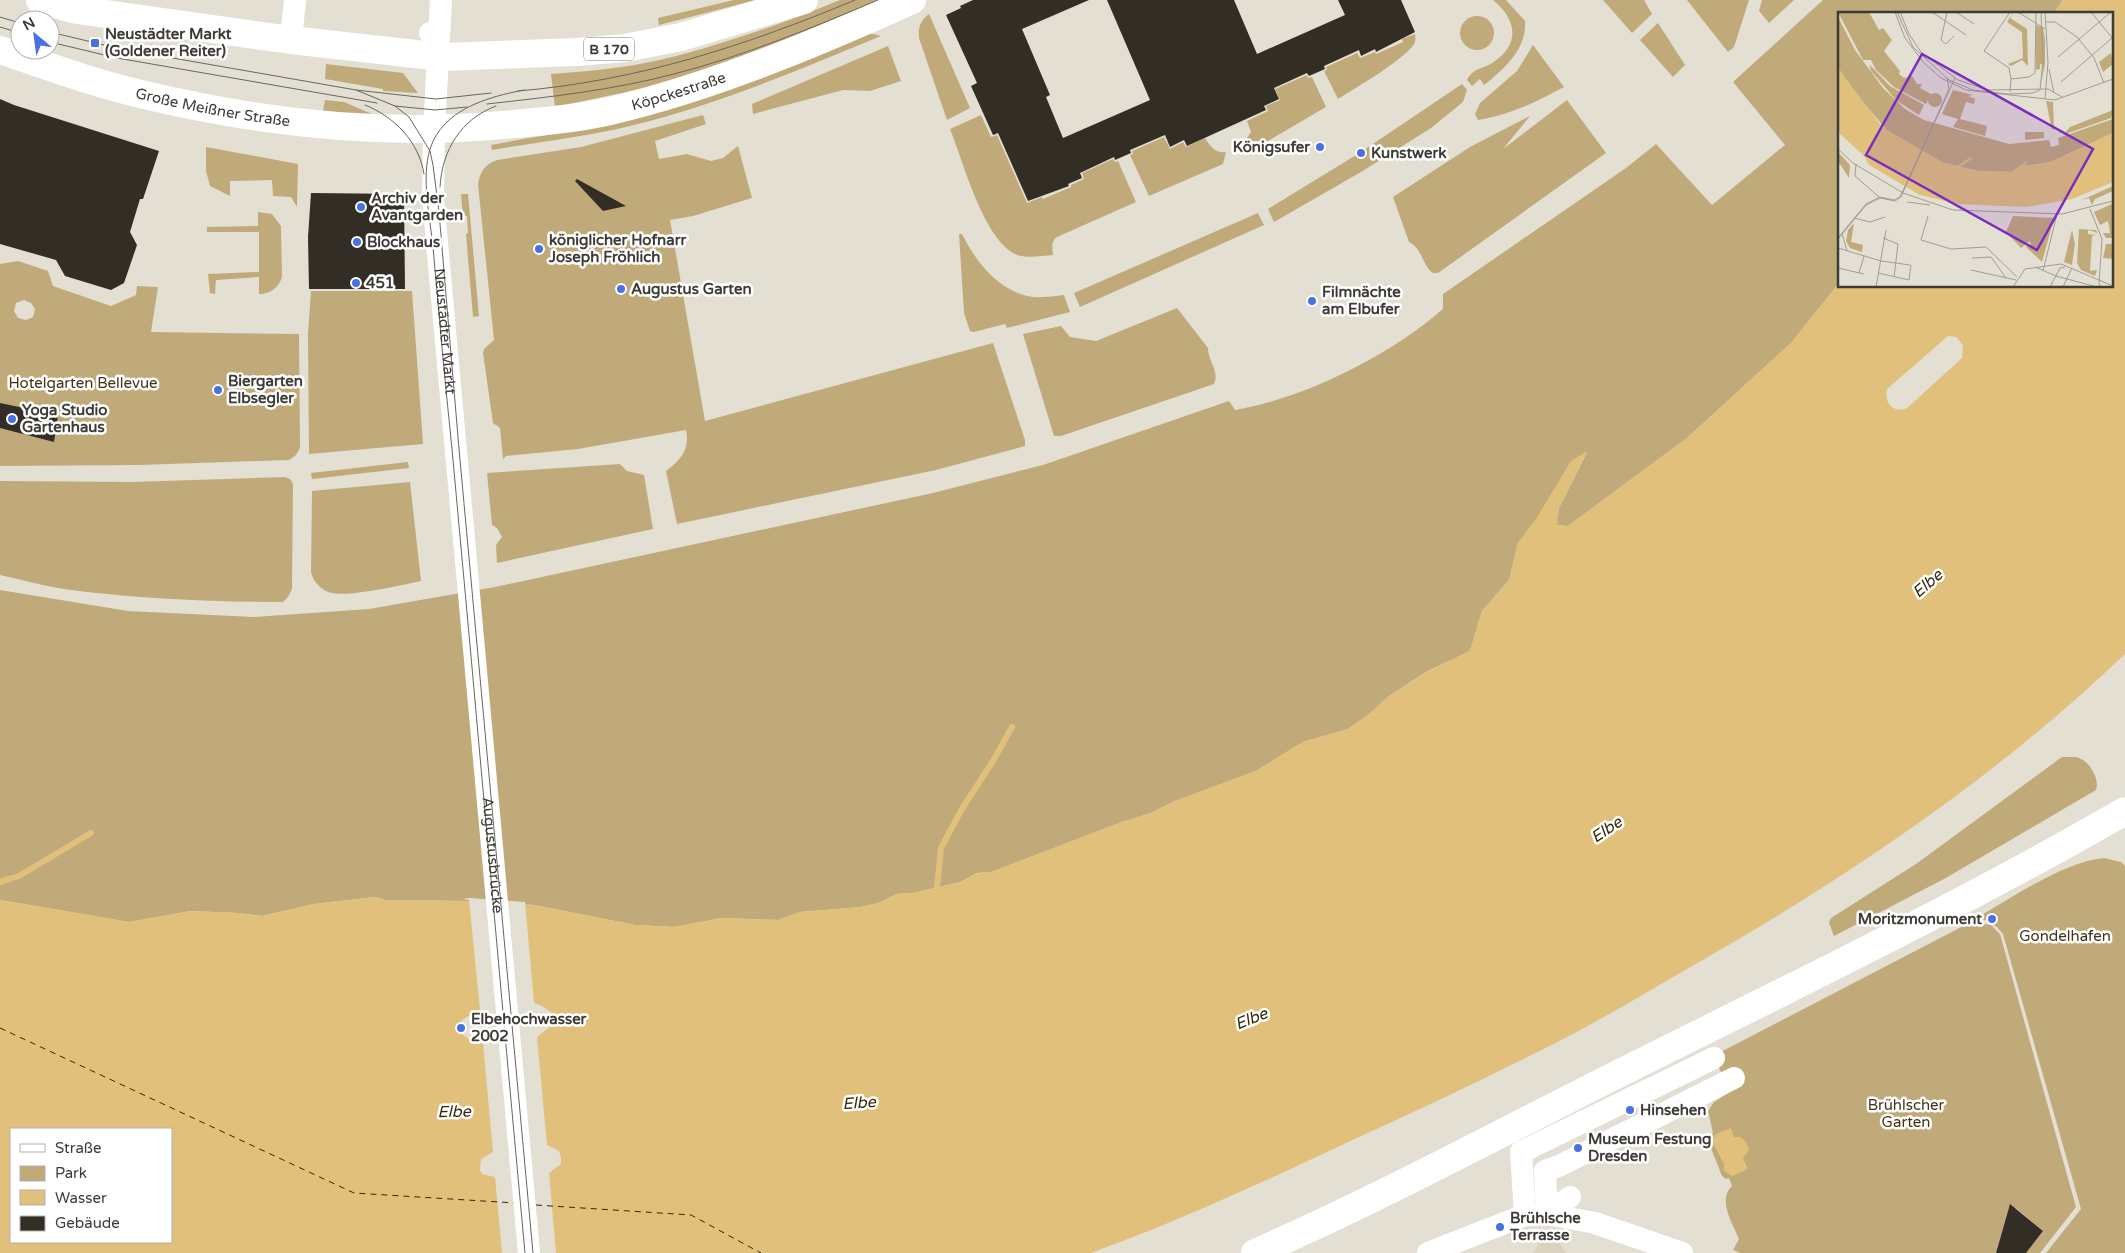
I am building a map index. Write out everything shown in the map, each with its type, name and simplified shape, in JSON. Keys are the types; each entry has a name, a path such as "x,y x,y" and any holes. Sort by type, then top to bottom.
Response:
{"main road":[{"name":"B 170","path":"40,0 77,10 296,20 434,45 577,52 634,47 681,36 804,0"},
{"name":"Köpckestraße","path":"434,130 550,121 609,111 720,78 828,36 912,0"},
{"name":"Große Meißner Straße","path":"0,50 142,95 204,108 311,125 434,130"},
{"path":"1255,1253 1353,1208 1758,1004 2062,847 2125,811"}],"street":[{"path":"434,45 439,38 441,0"},
{"name":"Neustädter Markt","path":"434,45 433,199 456,457"},
{"name":"Augustusbrücke","path":"456,457 530,1253"},
{"path":"1544,1157 1714,1058"},
{"path":"1524,1215 1521,1152 1544,1157 1561,1166 1734,1078"},
{"path":"1544,1157 1572,1149"},
{"path":"1544,1157 1547,1214"},
{"path":"1547,1214 1570,1197"},
{"path":"1428,1253 1524,1215 1547,1214 1594,1223 1682,1253"}],"shaded area":[{"path":"1558,1241 1566,1253 1533,1253 1540,1242"}],"green space":[{"path":"734,0 756,0 659,25 658,18"},
{"path":"840,0 890,0 734,61 650,87 555,107 551,74 630,66 661,60 759,31"},
{"path":"1493,0 1506,0 1525,21 1525,31 1513,58 1484,85 1480,79 1472,86 1467,80 1469,76 1501,56 1508,48 1511,40 1511,24 1507,15"},
{"path":"1603,0 1644,0 1652,14 1632,33"},
{"path":"1687,0 1749,0 1734,47 1728,52"},
{"path":"1762,0 1794,0 1769,23 1759,11"},
{"path":"1823,0 2063,0 2054,12 1838,12 1838,284 1791,343 1687,438 1568,526 1556,525 1559,508 1587,452 1518,543 1509,580 1482,611 1470,651 1426,672 1389,696 1368,715 1348,729 1303,742 1256,771 1175,801 1151,813 1122,822 991,872 977,873 960,882 913,893 897,894 878,903 861,907 800,912 779,920 722,918 674,927 635,925 534,905 470,901 385,900 375,897 314,904 262,916 191,911 129,922 0,900 0,590 128,611 254,617 369,609 495,587 933,493 1043,465 1229,401 1235,410 1262,404 1289,396 1345,373 1398,343 1443,309 1443,294 1626,168 1656,144 1712,205 1785,145 1733,82"},
{"path":"929,14 970,108 947,120 919,38 920,24"},
{"path":"1477,16 1484,17 1489,21 1493,26 1493,40 1489,45 1484,49 1477,50 1470,49 1465,45 1461,40 1460,33 1461,26 1465,21 1470,17"},
{"path":"1658,23 1685,65 1673,77 1640,40"},
{"path":"869,33 881,36 757,86 694,108 613,130 492,150 491,145 630,120 691,103 751,82"},
{"path":"1415,34 1415,42 1403,56 1338,99 1324,71 1327,70 1326,67 1357,53 1360,58 1375,52 1376,54 1403,42 1402,39"},
{"path":"1533,45 1564,87 1522,107 1501,115 1478,120 1475,114 1480,103 1517,71"},
{"path":"888,46 901,81 870,91 843,90 753,114 752,104"},
{"path":"326,64 403,73 418,93 383,91 383,89 325,79"},
{"path":"1307,75 1308,78 1312,77 1326,107 1256,148 1243,144 1251,132 1247,121 1268,111 1266,106 1280,100 1275,89"},
{"path":"1462,84 1467,90 1463,102 1431,128 1361,172 1274,222 1268,209 1361,152"},
{"path":"325,100 344,102 379,117 323,111"},
{"path":"1567,100 1606,153 1438,273 1433,273 1429,270 1417,248 1409,242 1393,197 1470,147 1530,116 1503,149"},
{"path":"703,115 706,124 655,141 659,159 687,154 711,161 723,158 738,146 752,198 693,216 670,220 705,421 993,343 1025,440 1025,446 936,470 677,524 666,471 676,463 683,453 687,443 686,430 578,449 506,456 503,459 500,428 493,423 483,353 484,349 494,340 478,184 482,172 486,166 497,160 581,147"},
{"path":"981,115 991,137 997,135 1027,203 1042,197 1043,199 1071,187 1071,185 1084,179 1082,173 1113,159 1115,162 1118,161 1136,202 1057,237 1052,247 1053,255 1029,257 1015,254 993,232 984,216 975,198 950,129"},
{"path":"1164,137 1170,149 1183,142 1186,147 1205,138 1216,151 1226,152 1223,164 1149,196 1130,155 1133,154 1132,151"},
{"path":"206,147 298,164 297,207 291,197 273,196 272,180 230,181 230,196 210,186 206,171"},
{"path":"461,194 468,194 479,316 473,317 466,234 468,233 467,216 463,216"},
{"path":"258,212 272,214 281,226 282,277 279,284 271,291 259,294 259,277 216,280 215,294 210,293 208,274 259,272 259,232 207,232 207,227 258,226"},
{"path":"1258,213 1264,225 1080,307 1074,293"},
{"path":"959,234 962,234 974,255 999,282 1021,294 1033,297 1064,295 1070,312 1007,328 1005,324 974,332 970,331 964,313"},
{"name":"Hotelgarten Bellevue","path":"18,261 48,271 53,286 111,306 136,295 137,286 158,287 151,332 299,334 300,448 296,455 289,460 139,465 0,466 0,264","holes":["24,300 31,303 35,309 33,317 26,320 18,318 14,311 16,303"]},
{"path":"311,291 412,291 423,444 309,454 308,334"},
{"path":"1177,308 1208,348 1216,375 1214,384 1061,436 1054,436 1023,334 1061,326 1070,337 1096,341"},
{"path":"408,462 409,468 312,479 311,473"},
{"path":"620,464 627,471 644,475 653,529 497,563 496,545 502,537 497,528 492,525 487,473"},
{"path":"285,477 290,479 293,484 292,589 283,602 203,601 124,596 62,589 0,575 0,481 132,482"},
{"path":"410,482 421,581 376,590 340,594 328,592 321,588 316,583 311,572 312,491"},
{"path":"2062,757 2076,757 2085,762 2092,770 2097,785 2096,790 1944,879 1834,936 1829,923 1831,918 1916,864"},
{"name":"Gondelhafen","path":"2104,858 2121,862 2125,866 2125,1253 2046,1253 2081,1209 2003,934 1991,923 1976,918 2055,873 2088,861"},
{"name":"Brühlscher Garten","path":"1971,922 1991,925 2000,934 2076,1207 2040,1253 2026,1253 2043,1231 2017,1209 2009,1207 1996,1253 1740,1253 1733,1250 1739,1239 1726,1205 1726,1198 1732,1186 1729,1178 1726,1179 1722,1176 1707,1138 1713,1133 1708,1111 1714,1102 1727,1094 1725,1080 1713,1056"}],"water":[{"name":"Elbe","path":"2063,0 2125,0 2125,654 2034,735 1937,810 1887,845 1732,943 1575,1033 1494,1074 1292,1169 1159,1227 1091,1253 0,1253 0,900 129,922 191,911 262,916 314,904 375,897 385,900 470,901 534,905 635,925 674,927 722,918 778,920 800,912 861,907 878,903 897,894 913,893 960,882 978,873 991,872 1122,822 1151,813 1175,801 1256,771 1303,742 1348,729 1368,715 1389,696 1427,672 1470,651 1482,611 1509,580 1518,543 1536,519 1571,461 1587,451 1559,508 1557,525 1568,526 1687,438 1791,343 1838,284 1838,288 2112,288 2112,12 2054,12","holes":["1948,336 1956,337 1963,345 1962,358 1907,408 1897,409 1890,406 1886,394 1887,389"]},
{"path":"1731,1128 1734,1137 1740,1137 1746,1142 1749,1150 1743,1158 1748,1169 1732,1176 1724,1171 1724,1164 1712,1141 1716,1134"}],"pier":[{"path":"462,899 525,902 534,1003 555,1015 556,1022 537,1037 547,1145 559,1151 561,1157 561,1164 549,1173 556,1253 502,1253 495,1177 482,1174 480,1170 481,1159 493,1152 483,1044 469,1039 460,1033 459,1025 462,1020 480,1010 469,900"}],"building":[{"path":"973,0 1089,0 1022,29 1050,95 1046,97 1063,138 1150,100 1107,0 1234,0 1257,54 1345,15 1338,0 1401,0 1415,32 1376,52 1375,49 1361,56 1359,50 1324,66 1325,69 1309,76 1307,73 1274,88 1279,99 1264,106 1266,110 1187,146 1184,140 1170,147 1165,135 1130,150 1131,153 1115,160 1114,157 1080,173 1082,178 1068,184 1069,186 1028,201 998,133 993,135 971,86 977,83 946,15"},
{"path":"0,99 159,151 143,199 140,199 130,232 137,245 124,283 111,290 65,276 56,260 0,244"},
{"path":"577,179 626,206 603,211 575,181"},
{"name":"Blockhaus","path":"311,193 404,194 405,289 309,289 308,237"},
{"path":"0,403 58,415 54,442 0,428"},
{"path":"2010,1204 2043,1231 2026,1253 1996,1253"}],"waterway":[{"path":"937,887 941,848 963,807 993,761 1012,727"},
{"path":"0,882 19,876 91,833"}],"ferry route":[{"path":"0,1028 354,1193 515,1203"},
{"path":"536,1205 691,1215 761,1253"}],"tram line":[{"path":"518,91 605,79 690,59 773,32 855,0"},
{"path":"487,104 605,89 674,74 752,50 878,0"},
{"path":"0,17 10,20"},
{"path":"0,27 10,30"},
{"path":"60,34 121,49 356,90 436,99 491,93"},
{"path":"60,44 117,58 377,103"},
{"path":"356,90 395,106 409,117 430,151 433,165 439,212 533,1253"},
{"path":"524,90 482,101 468,107 445,124 436,135 430,149 427,161 426,185 452,449 525,1253"},
{"path":"365,105 386,116 404,132 417,151 424,174"},
{"path":"395,106 435,110 467,107"},
{"path":"440,187 445,161 449,149 456,138 473,119 496,106"}],"place":[{"name":"Neustädter Markt (Goldener Reiter)","path":"95,43"},
{"name":"Königsufer","path":"1320,147"},
{"name":"Kunstwerk","path":"1361,153"},
{"name":"Archiv der Avantgarden","path":"361,207"},
{"name":"Blockhaus","path":"357,242"},
{"name":"königlicher Hofnarr Joseph Fröhlich","path":"539,249"},
{"name":"451","path":"356,283"},
{"name":"Augustus Garten","path":"621,289"},
{"name":"Filmnächte am Elbufer","path":"1312,301"},
{"name":"Biergarten Elbsegler","path":"218,390"},
{"name":"Yoga Studio Gartenhaus","path":"12,419"},
{"name":"Moritzmonument","path":"1992,919"},
{"name":"Elbehochwasser 2002","path":"461,1028"},
{"name":"Hinsehen","path":"1630,1110"},
{"name":"Museum Festung Dresden","path":"1578,1148"},
{"name":"Brühlsche Terrasse","path":"1500,1227"}]}
